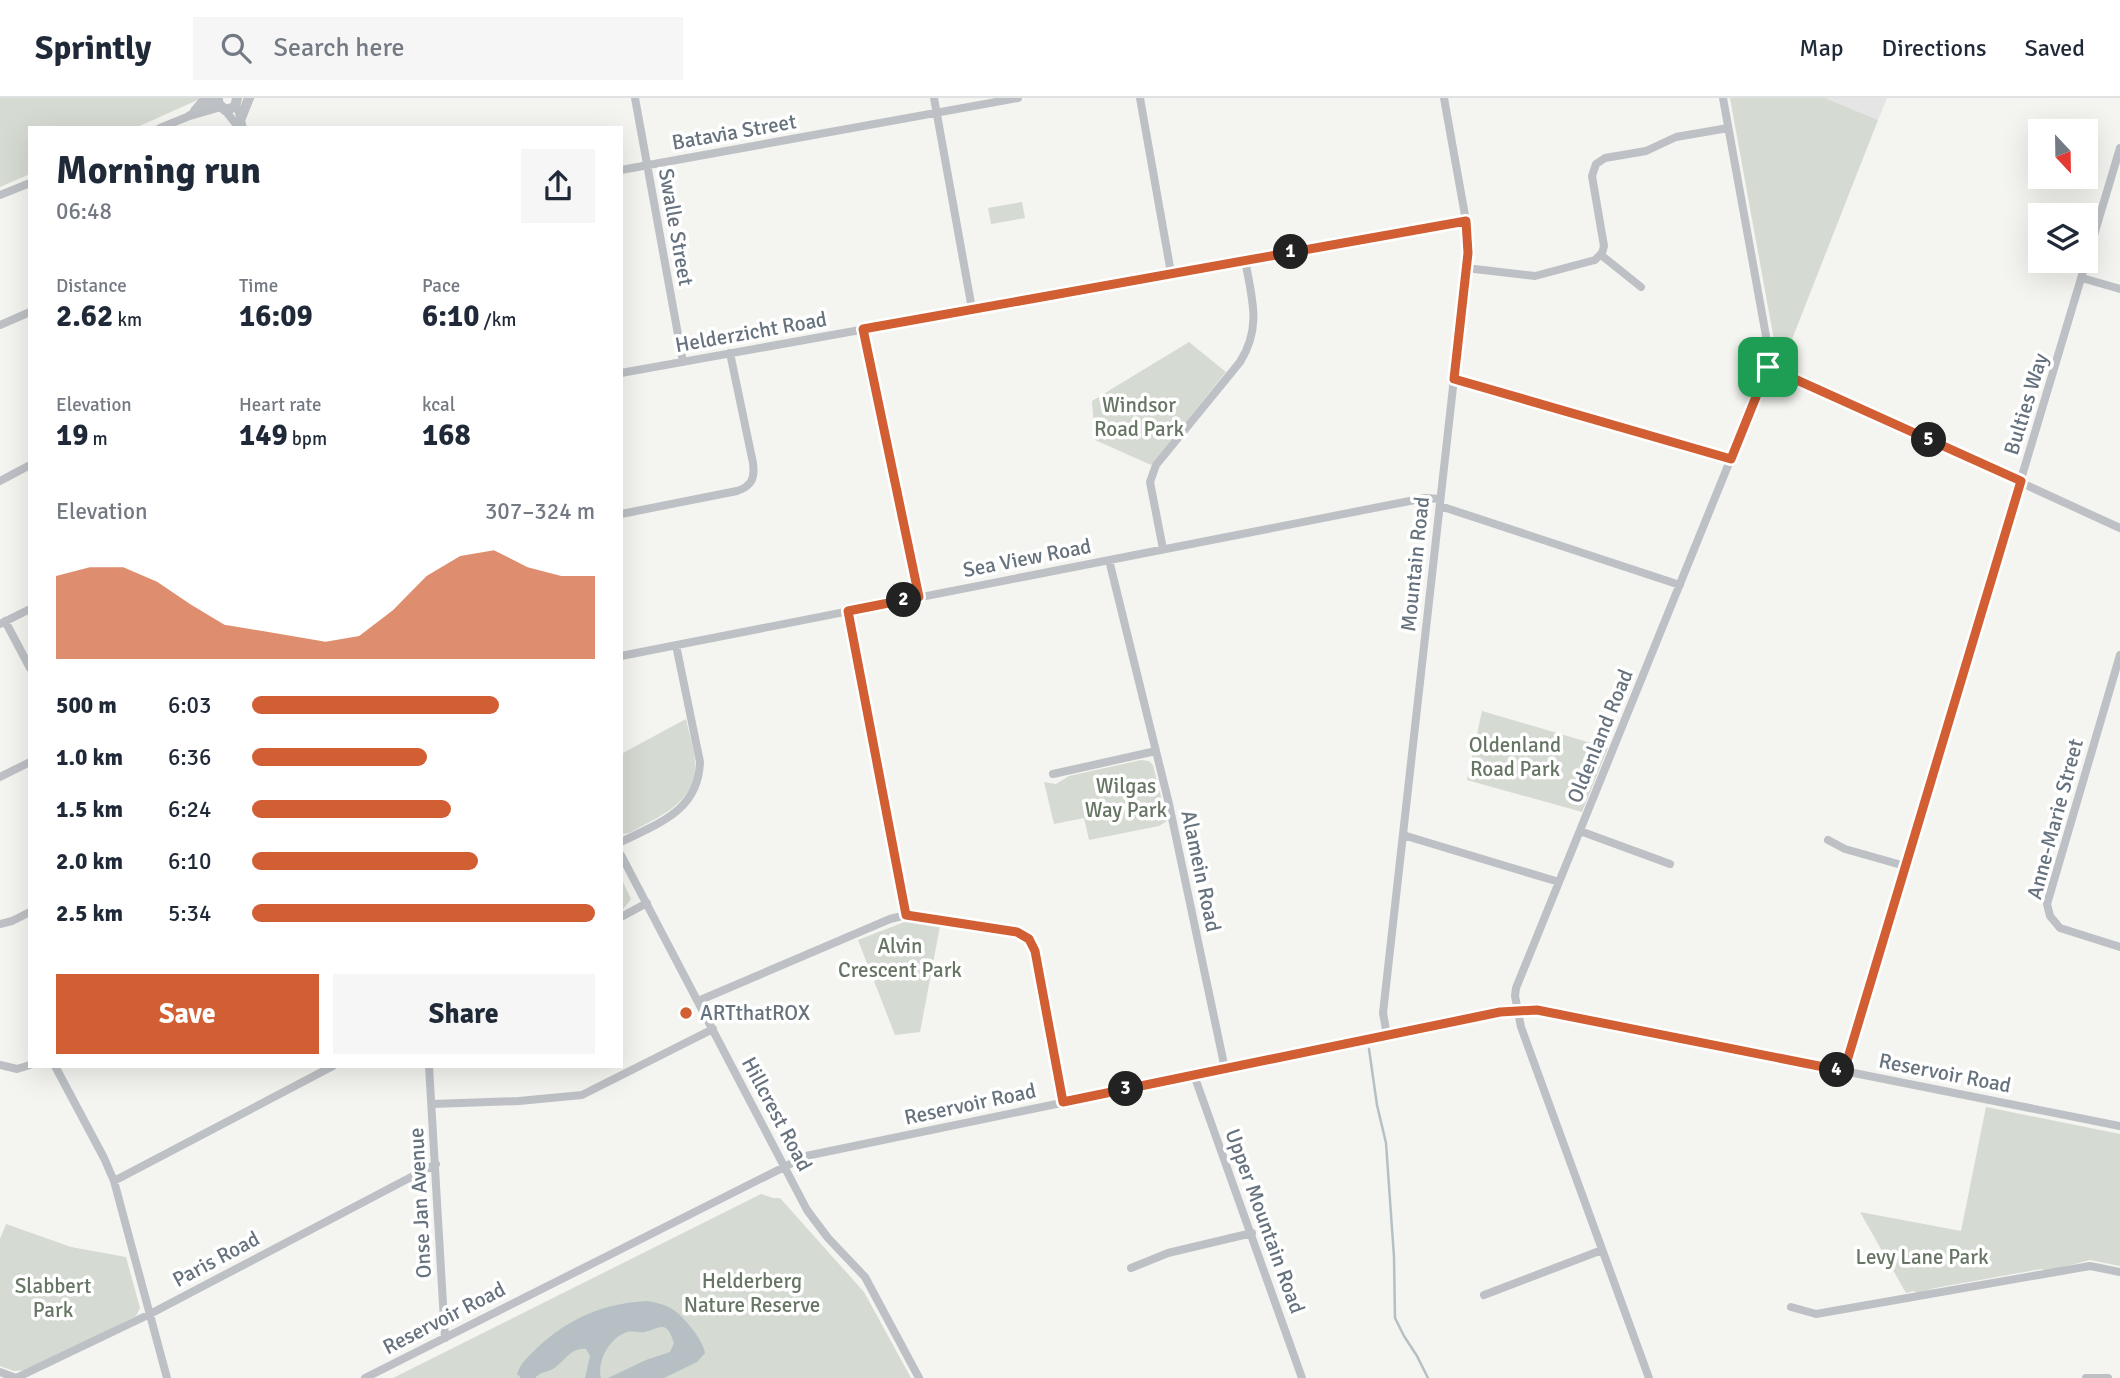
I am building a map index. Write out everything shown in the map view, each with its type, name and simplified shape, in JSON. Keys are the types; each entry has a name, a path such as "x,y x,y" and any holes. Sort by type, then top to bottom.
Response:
{"street":[{"path":"164,126 191,114 206,98"},
{"path":"241,124 249,98"},
{"name":"Swalle Street","path":"635,98 682,362"},
{"path":"934,98 972,309"},
{"name":"Batavia Street","path":"623,170 1018,98"},
{"path":"1140,98 1171,274"},
{"name":"Mountain Road","path":"1387,1035 1382,1013 1468,253 1466,221 1444,98"},
{"name":"Oldenland Road","path":"1649,1378 1521,1027 1515,996 1768,367 1768,348 1723,98"},
{"path":"220,103 233,108 238,100"},
{"path":"238,100 241,124"},
{"path":"191,114 197,116 220,103"},
{"path":"220,103 241,124"},
{"path":"1466,268 1535,276 1595,260 1601,256 1604,246 1592,176 1596,164 1605,158 1646,151 1676,137 1728,128"},
{"name":"Bulties Way","path":"1844,1071 2120,148"},
{"path":"0,195 28,184"},
{"name":"Helderzicht Road","path":"623,373 1466,221"},
{"path":"1601,256 1641,288"},
{"path":"1164,549 1151,477 1156,465 1240,362 1250,344 1255,316 1245,260"},
{"path":"2082,278 2120,289"},
{"path":"0,325 28,313"},
{"path":"863,329 919,597"},
{"path":"623,514 737,491 750,484 755,474 730,353"},
{"path":"1768,367 2120,528"},
{"path":"1454,379 1731,459"},
{"path":"0,481 28,466"},
{"name":"Sea View Road","path":"623,656 1425,498 1680,585"},
{"name":"Alamein Road","path":"1109,560 1178,845 1225,1069"},
{"path":"28,609 3,623 28,665"},
{"path":"848,611 906,915"},
{"path":"623,841 665,820 680,809 691,796 698,779 700,762 676,645"},
{"name":"Anne-Marie Street","path":"2120,655 2047,904 2050,916 2060,928 2120,947"},
{"path":"1054,774 1156,751"},
{"path":"0,777 28,763"},
{"path":"1580,831 1670,864"},
{"path":"1403,835 1559,883"},
{"path":"1828,840 1845,849 1905,866"},
{"name":"Hillcrest Road","path":"623,859 813,1218 869,1283 919,1378"},
{"path":"623,916 647,903"},
{"path":"0,924 28,913"},
{"path":"698,1001 890,919 906,915 1017,932 1029,939 1035,951 1063,1102"},
{"name":"Reservoir Road","path":"365,1378 806,1156 1500,1012 1537,1010 2120,1126"},
{"path":"432,1104 519,1101 582,1094 713,1029"},
{"path":"0,1065 17,1069 28,1066"},
{"path":"56,1068 114,1181 167,1378"},
{"path":"114,1181 329,1068"},
{"name":"Onse Jan Avenue","path":"429,1068 445,1338"},
{"name":"Upper Mountain Road","path":"1194,1075 1302,1378"},
{"name":"Paris Road","path":"0,1372 10,1378 30,1373 436,1164"},
{"path":"1131,1268 1168,1253 1252,1233"},
{"path":"1484,1294 1602,1250"},
{"path":"1791,1307 1816,1314 2090,1266 2120,1272"},
{"path":"2087,1378 2108,1378"}],"shaded area":[{"path":"1825,98 1887,98 1878,120"},
{"path":"648,1301 672,1309 689,1324 705,1353 697,1362 664,1378 608,1378 670,1352 674,1343 663,1327 644,1332 629,1331 615,1339 603,1358 601,1378 585,1378 590,1356 586,1349 571,1353 556,1367 535,1378 521,1378 517,1374 537,1348 575,1320 617,1305"}],"green space":[{"path":"0,98 202,98 139,126 28,126 28,175 0,187"},
{"path":"1730,98 1825,98 1878,120 1787,352 1776,351"},
{"path":"1022,202 1025,218 991,224 988,208"},
{"name":"Windsor Road Park","path":"1189,342 1226,372 1151,465 1095,440 1092,401"},
{"name":"Oldenland Road Park","path":"1482,711 1608,748 1582,812 1467,780"},
{"path":"686,719 695,762 690,788 683,798 663,814 623,834 623,753"},
{"name":"Wilgas Way Park","path":"1141,760 1149,761 1153,765 1167,821 1159,826 1089,840 1084,818 1054,824 1044,782 1056,784 1069,776"},
{"path":"623,882 631,899 623,909"},
{"name":"Alvin Crescent Park","path":"907,921 940,926 920,1032 895,1035 858,940"},
{"name":"Levy Lane Park","path":"1986,1107 2120,1134 2120,1266 2090,1260 2048,1271 2041,1269 1918,1293 1906,1293 1860,1212 1961,1231"},
{"name":"Helderberg Nature Reserve","path":"761,1194 780,1198 864,1292 911,1378 393,1378"},
{"name":"Slabbert Park","path":"6,1224 71,1247 126,1257 140,1308 136,1316 28,1370 14,1371 0,1366 0,1239"}],"waterway":[{"path":"1369,1049 1386,1143 1394,1257 1395,1318 1428,1378"}],"place":[{"name":"ARTthatROX","path":"686,1013"}],"route":[{"path":"1466,221 1468,253 1454,379 1731,459 1768,367 2021,481 1844,1071 1537,1010 1500,1012 1063,1102 1035,951 1029,939 1017,932 906,915 848,611 919,597 863,329 1466,221"}]}
